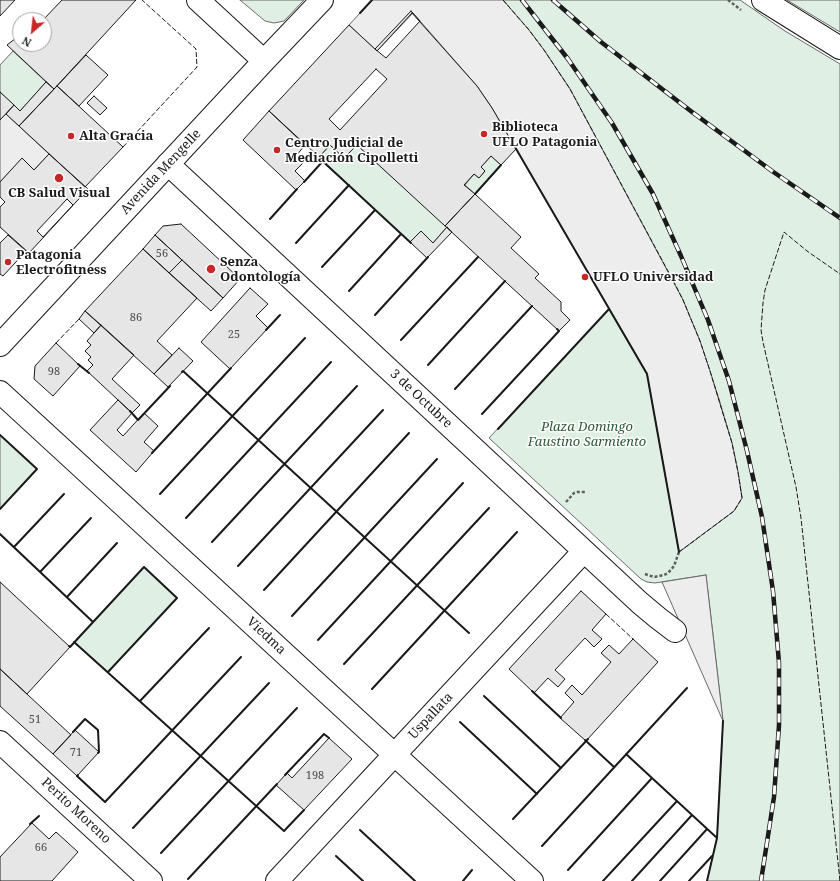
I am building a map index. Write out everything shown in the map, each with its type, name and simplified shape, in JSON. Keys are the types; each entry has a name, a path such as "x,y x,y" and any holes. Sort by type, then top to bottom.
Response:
{"street":[{"path":"198,0 264,61"},
{"name":"Avenida Mengelle","path":"0,345 322,0"},
{"path":"763,0 840,48"},
{"name":"3 de Octubre","path":"168,164 584,551 658,618 675,631"},
{"name":"Viedma","path":"0,392 532,881"},
{"name":"Uspallata","path":"277,881 584,551"},
{"name":"Perito Moreno","path":"0,742 151,881"}],"path":[{"path":"572,507 566,502 574,493 585,492"},
{"path":"640,570 650,577 664,576 674,566 679,552"}],"green space":[{"path":"240,0 304,0 284,21 274,23 265,21"},
{"name":"Plaza Domingo Faustino Sarmiento","path":"503,0 740,0 785,31 840,64 840,881 707,881 717,838 723,721 706,575 655,583 647,582 641,579 489,438 609,309 647,374 679,552 734,511 742,498 732,443 719,399 700,341 683,300 570,89 529,30"},
{"path":"787,0 840,0 840,32"},
{"path":"12,52 14,52 46,82 20,111 0,92 0,65"},
{"path":"330,145 344,158 357,145 447,227 433,243 421,231 410,242 319,157"},
{"path":"491,156 501,165 475,194 465,185 474,174 479,178 485,171 481,167"},
{"path":"0,435 37,469 0,509"},
{"path":"144,567 177,598 108,672 74,642"}],"shaded area":[{"path":"372,0 503,0 529,30 570,89 683,300 700,341 732,443 742,498 734,511 679,552 647,373 492,108 477,86 413,13 377,51 349,25"},
{"path":"6,114 49,154 34,170 22,159 0,182 0,120"},
{"path":"706,575 723,721 662,582"}],"building":[{"path":"0,0 15,0 0,16"},
{"path":"62,0 136,0 54,89 14,52 52,52 52,12 51,12"},
{"path":"411,11 420,21 386,58 375,49"},
{"path":"412,13 477,86 516,149 501,165 491,156 481,167 485,171 479,178 474,174 464,185 475,194 445,226 357,145 344,158 330,145 319,157 269,111 349,25 377,51"},
{"path":"12,41 12,50 7,45"},
{"path":"86,55 108,75 79,106 57,86"},
{"path":"376,69 387,79 340,130 329,119"},
{"path":"46,82 54,89 19,126 6,114 14,105 20,111"},
{"name":"Alta Gracia","path":"57,86 123,147 85,187 19,126"},
{"path":"0,92 14,105 0,120"},
{"path":"94,96 107,108 100,115 87,103"},
{"name":"Centro Judicial de Mediación Cipolletti","path":"269,111 305,145 296,156 303,163 295,171 305,181 296,190 243,140"},
{"path":"49,154 88,189 29,253 0,227 0,207 5,202 0,197 0,182 22,158 34,170"},
{"path":"475,194 521,237 511,248 539,274 535,278 561,302 561,311 570,320 559,331 445,226"},
{"path":"67,199 73,205 43,237 37,231"},
{"name":"Senza Odontología","path":"181,224 240,279 223,298 155,235 163,226"},
{"path":"447,227 452,232 427,258 410,242 421,231 433,243"},
{"name":"Patagonia Electrofitness","path":"8,235 26,251 3,276 0,274 0,243"},
{"path":"155,235 182,260 169,273 143,249"},
{"path":"143,249 197,298 157,341 172,355 154,374 85,311"},
{"path":"182,260 223,298 211,311 169,273"},
{"path":"250,288 268,304 256,316 268,328 230,369 201,342"},
{"path":"85,311 101,325 94,333 79,319"},
{"path":"101,325 134,355 112,379 140,405 132,413 87,371 93,365 88,360 91,357 85,351 91,345 87,341"},
{"path":"56,343 80,366 53,396 34,379 35,366"},
{"path":"179,348 193,361 168,387 154,374"},
{"path":"118,400 132,413 117,430 123,436 144,413 158,426 144,442 154,451 136,472 90,430"},
{"path":"0,582 70,647 27,694 0,669"},
{"path":"581,591 606,614 592,630 602,639 594,647 585,638 555,670 565,679 558,687 548,678 534,693 509,669"},
{"path":"633,639 658,662 586,741 560,718 574,702 565,693 572,685 582,695 611,662 601,653 609,645 619,654"},
{"path":"0,669 71,735 53,754 0,706"},
{"path":"75,730 99,752 77,776 53,754"},
{"path":"329,738 352,759 304,810 276,785 287,773 292,778"},
{"path":"32,823 49,839 56,832 78,852 52,881 0,881 0,857"}],"railway":[{"path":"522,0 568,59 612,123 653,194 708,320 729,381 762,517 773,591 779,663 779,725 774,797 761,881"},
{"path":"553,0 601,42 692,112 772,171 840,218"}],"fence":[{"path":"123,147 197,67 196,49 142,0"},
{"path":"503,0 529,30 570,89 683,300 700,341 710,371 732,443 742,498 734,511 679,552"},
{"path":"840,274 807,251 784,232 765,290 761,330 796,487 801,518 840,881"},
{"path":"56,343 79,319"},
{"path":"606,614 633,639"}],"wall":[{"path":"360,13 372,0"},
{"path":"515,147 647,374 679,552"},
{"path":"317,156 411,243"},
{"path":"304,182 323,161"},
{"path":"475,194 501,165"},
{"path":"296,243 349,185"},
{"path":"270,219 297,189"},
{"path":"322,267 375,210"},
{"path":"349,291 401,234"},
{"path":"375,315 428,257"},
{"path":"401,340 478,257"},
{"path":"428,365 505,281"},
{"path":"455,389 532,306"},
{"path":"498,429 609,309"},
{"path":"266,330 280,315"},
{"path":"482,414 559,331 557,329"},
{"path":"160,494 305,338"},
{"path":"186,518 331,362"},
{"path":"78,364 89,373"},
{"path":"152,453 231,368"},
{"path":"182,372 183,371 469,633"},
{"path":"130,411 138,420 170,386"},
{"path":"212,542 357,386"},
{"path":"238,566 383,410"},
{"path":"264,590 409,433"},
{"path":"0,435 37,469 0,509"},
{"path":"292,616 437,459"},
{"path":"318,640 463,483"},
{"path":"14,547 64,494"},
{"path":"344,664 489,508"},
{"path":"40,572 91,518"},
{"path":"372,689 517,532"},
{"path":"0,534 93,622"},
{"path":"67,597 117,543"},
{"path":"69,646 70,647 144,567 177,598 108,672"},
{"path":"140,701 209,628"},
{"path":"74,642 284,831 304,810"},
{"path":"78,775 77,776 105,802 241,657"},
{"path":"133,828 269,683"},
{"path":"542,846 687,688"},
{"path":"532,691 561,718"},
{"path":"484,696 561,768"},
{"path":"161,853 297,708"},
{"path":"73,732 85,719 98,730 98,753"},
{"path":"707,881 717,838 723,721"},
{"path":"460,722 537,794"},
{"path":"285,775 324,734 329,738"},
{"path":"513,819 588,739"},
{"path":"585,740 614,767"},
{"path":"626,754 717,838"},
{"path":"568,870 652,778"},
{"path":"188,879 277,784"},
{"path":"603,881 677,801"},
{"path":"632,881 692,815"},
{"path":"30,824 39,816"},
{"path":"660,881 707,829"},
{"path":"360,830 415,881"},
{"path":"336,856 363,881"},
{"path":"689,881 712,856"},
{"path":"463,881 472,870"}],"place":[{"name":"Biblioteca UFLO Patagonia","path":"484,134"},
{"name":"Alta Gracia","path":"71,136"},
{"name":"Centro Judicial de Mediación Cipolletti","path":"277,150"},
{"name":"CB Salud Visual","path":"59,178"},
{"name":"Patagonia Electrofitness","path":"8,262"},
{"name":"Senza Odontología","path":"211,269"},
{"name":"UFLO Universidad","path":"585,277"}]}
